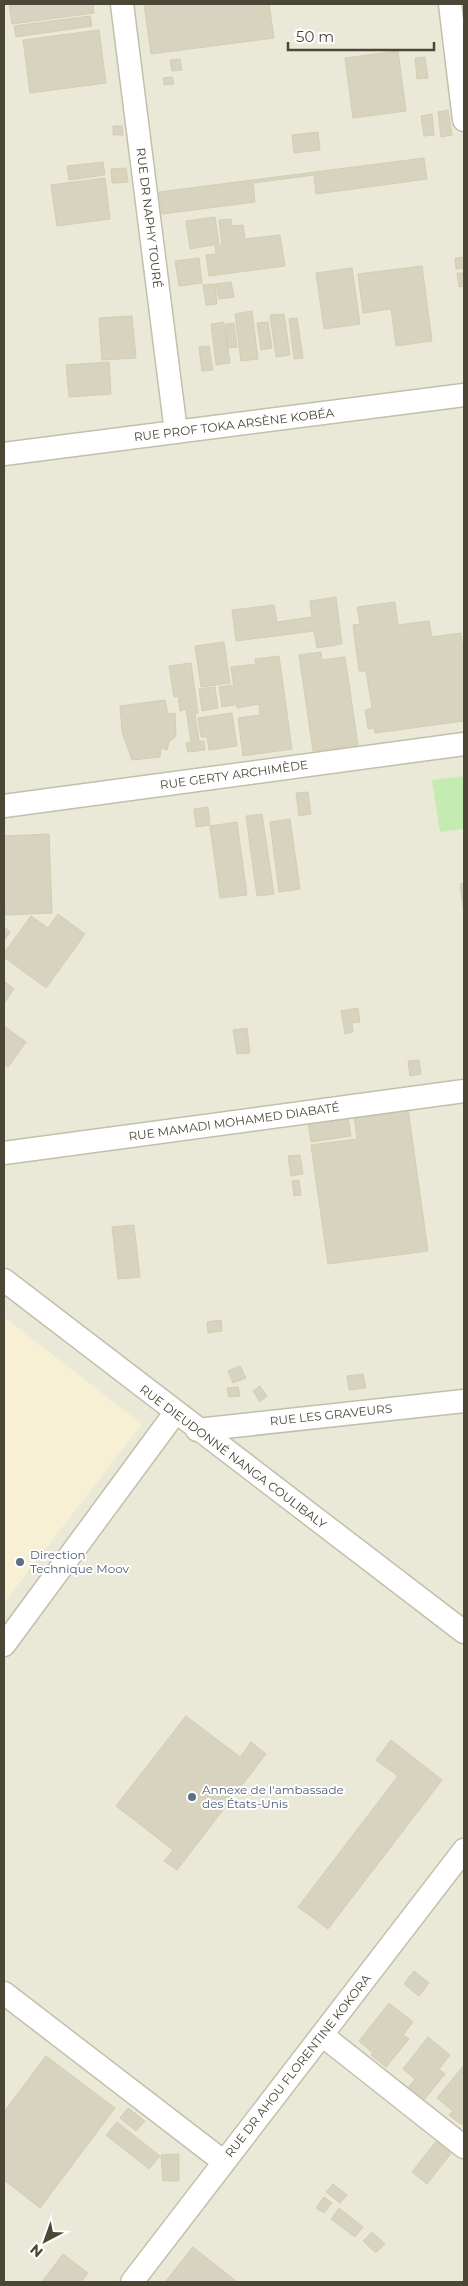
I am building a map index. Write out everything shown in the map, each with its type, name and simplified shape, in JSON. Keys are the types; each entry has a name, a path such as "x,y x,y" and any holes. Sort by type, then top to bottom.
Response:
{"street":[{"name":"RUE DR NAPHY TOURÉ","path":"122,4 176,432"},
{"path":"450,4 464,120"},
{"name":"RUE PROF TOKA ARSÈNE KOBÉA","path":"4,454 464,395"},
{"name":"RUE GERTY ARCHIMÈDE","path":"4,806 464,744"},
{"name":"RUE MAMADI MOHAMED DIABATÉ","path":"4,1153 464,1091"},
{"name":"RUE DIEUDONNÉ NANGA COULIBALY","path":"4,1280 197,1430 464,1632"},
{"name":"RUE LES GRAVEURS","path":"197,1430 464,1401"},
{"path":"4,1645 175,1413"},
{"name":"RUE DR AHOU FLORENTINE KOKORA","path":"132,2282 464,1850"},
{"path":"4,1993 224,2162"},
{"path":"322,2035 464,2147"}],"shaded area":[{"path":"4,4 464,4 464,2282 4,2282"},
{"path":"4,1317 142,1424 4,1603"}],"green space":[{"path":"464,776 464,829 440,832 432,780"}],"building":[{"path":"9,4 93,4 94,13 12,24"},
{"path":"144,4 269,4 274,38 151,54"},
{"path":"90,16 92,26 16,37 14,26"},
{"path":"99,30 106,83 30,93 23,40"},
{"path":"398,51 406,111 353,118 345,58"},
{"path":"425,57 428,78 417,79 415,58"},
{"path":"180,59 182,70 172,71 170,60"},
{"path":"172,77 174,84 164,85 163,78"},
{"path":"448,110 452,135 441,137 438,112"},
{"path":"432,114 434,135 424,136 421,116"},
{"path":"113,126 122,126 123,135 113,135"},
{"path":"318,132 320,150 294,153 292,135"},
{"path":"424,158 427,179 316,194 314,175 253,183 255,202 162,214 159,192"},
{"path":"103,162 105,175 69,180 67,166"},
{"path":"126,168 128,182 112,183 111,169"},
{"path":"105,178 110,219 57,226 51,185"},
{"path":"215,217 219,244 190,249 186,221"},
{"path":"231,219 232,226 243,225 245,239 280,235 285,266 209,276 206,255 216,254 215,246 222,245 219,220"},
{"path":"464,257 464,268 456,269 455,258"},
{"path":"199,258 202,283 179,286 175,261"},
{"path":"422,266 432,341 396,346 391,309 363,313 358,274"},
{"path":"352,268 360,324 324,329 316,273"},
{"path":"457,273 464,273 464,286 459,287"},
{"path":"231,282 234,297 219,299 216,284"},
{"path":"215,284 217,304 206,305 203,285"},
{"path":"252,311 258,359 241,361 235,314"},
{"path":"284,314 290,355 276,357 270,315"},
{"path":"132,316 136,358 102,360 99,318"},
{"path":"297,318 303,358 294,359 289,319"},
{"path":"224,322 230,363 216,365 211,324"},
{"path":"268,322 272,348 261,350 257,323"},
{"path":"234,323 237,347 228,348 226,324"},
{"path":"209,346 213,370 202,371 199,347"},
{"path":"109,362 111,394 69,397 66,365"},
{"path":"336,597 342,644 317,648 314,631 236,641 232,610 274,605 277,622 312,617 310,601"},
{"path":"395,602 398,625 429,621 432,637 461,633 464,660 464,721 375,733 374,728 368,729 365,710 372,708 366,671 359,671 353,625 360,624 357,607"},
{"path":"224,642 230,683 201,687 195,646"},
{"path":"321,652 322,660 345,657 358,745 313,751 299,655"},
{"path":"279,656 292,749 243,756 238,718 260,715 259,704 237,708 231,667 256,664 255,659"},
{"path":"191,663 198,713 195,714 199,741 204,741 205,750 188,752 186,743 191,742 186,709 180,711 178,696 174,697 169,666"},
{"path":"232,685 235,705 222,707 219,687"},
{"path":"215,687 218,708 202,711 199,689"},
{"path":"165,700 168,714 175,713 176,736 169,742 167,750 161,748 160,757 132,760 122,732 120,706"},
{"path":"232,713 237,746 209,750 207,737 201,737 198,718"},
{"path":"308,792 311,814 299,816 296,793"},
{"path":"208,807 210,825 196,827 194,809"},
{"path":"262,814 274,894 257,896 246,816"},
{"path":"290,819 300,889 279,892 270,822"},
{"path":"237,822 247,895 220,898 210,826"},
{"path":"49,834 52,913 6,915 4,900 4,836"},
{"path":"464,883 464,913 460,884"},
{"path":"58,914 85,934 46,988 4,957 4,953 31,916 48,928"},
{"path":"4,927 10,932 4,941"},
{"path":"4,981 14,989 4,1003"},
{"path":"358,1008 360,1022 352,1023 353,1032 345,1034 341,1011"},
{"path":"4,1026 26,1042 8,1067 4,1064"},
{"path":"247,1028 250,1053 237,1054 233,1030"},
{"path":"419,1060 421,1074 410,1076 408,1061"},
{"path":"408,1109 428,1251 328,1264 311,1145 357,1139 354,1116"},
{"path":"348,1117 351,1136 311,1142 308,1123"},
{"path":"300,1155 303,1174 291,1176 288,1156"},
{"path":"299,1180 301,1195 294,1196 292,1181"},
{"path":"134,1225 140,1277 118,1279 112,1227"},
{"path":"221,1320 222,1331 208,1333 207,1322"},
{"path":"240,1366 246,1378 233,1383 228,1371"},
{"path":"363,1374 366,1388 349,1390 347,1376"},
{"path":"260,1386 267,1396 260,1402 253,1391"},
{"path":"238,1387 240,1396 229,1397 227,1388"},
{"path":"186,1716 240,1757 251,1742 266,1754 177,1870 164,1861 173,1850 116,1806"},
{"path":"391,1740 442,1780 328,1929 298,1907 398,1776 376,1760"},
{"path":"414,1971 429,1983 419,1996 404,1984"},
{"path":"389,2003 413,2022 403,2035 409,2039 386,2067 371,2055 373,2053 359,2041"},
{"path":"428,2037 450,2055 439,2069 445,2074 424,2100 409,2087 415,2079 403,2069"},
{"path":"46,2056 115,2108 40,2208 4,2180 4,2112"},
{"path":"464,2065 464,2123 462,2125 449,2115 453,2111 437,2098"},
{"path":"128,2108 145,2121 136,2131 120,2118"},
{"path":"117,2122 160,2156 149,2169 106,2135"},
{"path":"437,2140 452,2152 427,2184 412,2172"},
{"path":"179,2154 179,2181 163,2181 161,2155"},
{"path":"333,2184 347,2195 340,2203 326,2192"},
{"path":"324,2197 332,2203 324,2213 316,2208"},
{"path":"339,2208 363,2227 355,2237 331,2219"},
{"path":"372,2232 385,2244 376,2253 363,2241"},
{"path":"193,2247 237,2282 165,2282"},
{"path":"63,2254 88,2273 81,2282 42,2282"}],"place":[{"name":"Direction Technique Moov","path":"20,1562"},
{"name":"Annexe de l'ambassade des États-Unis","path":"192,1797"}]}
